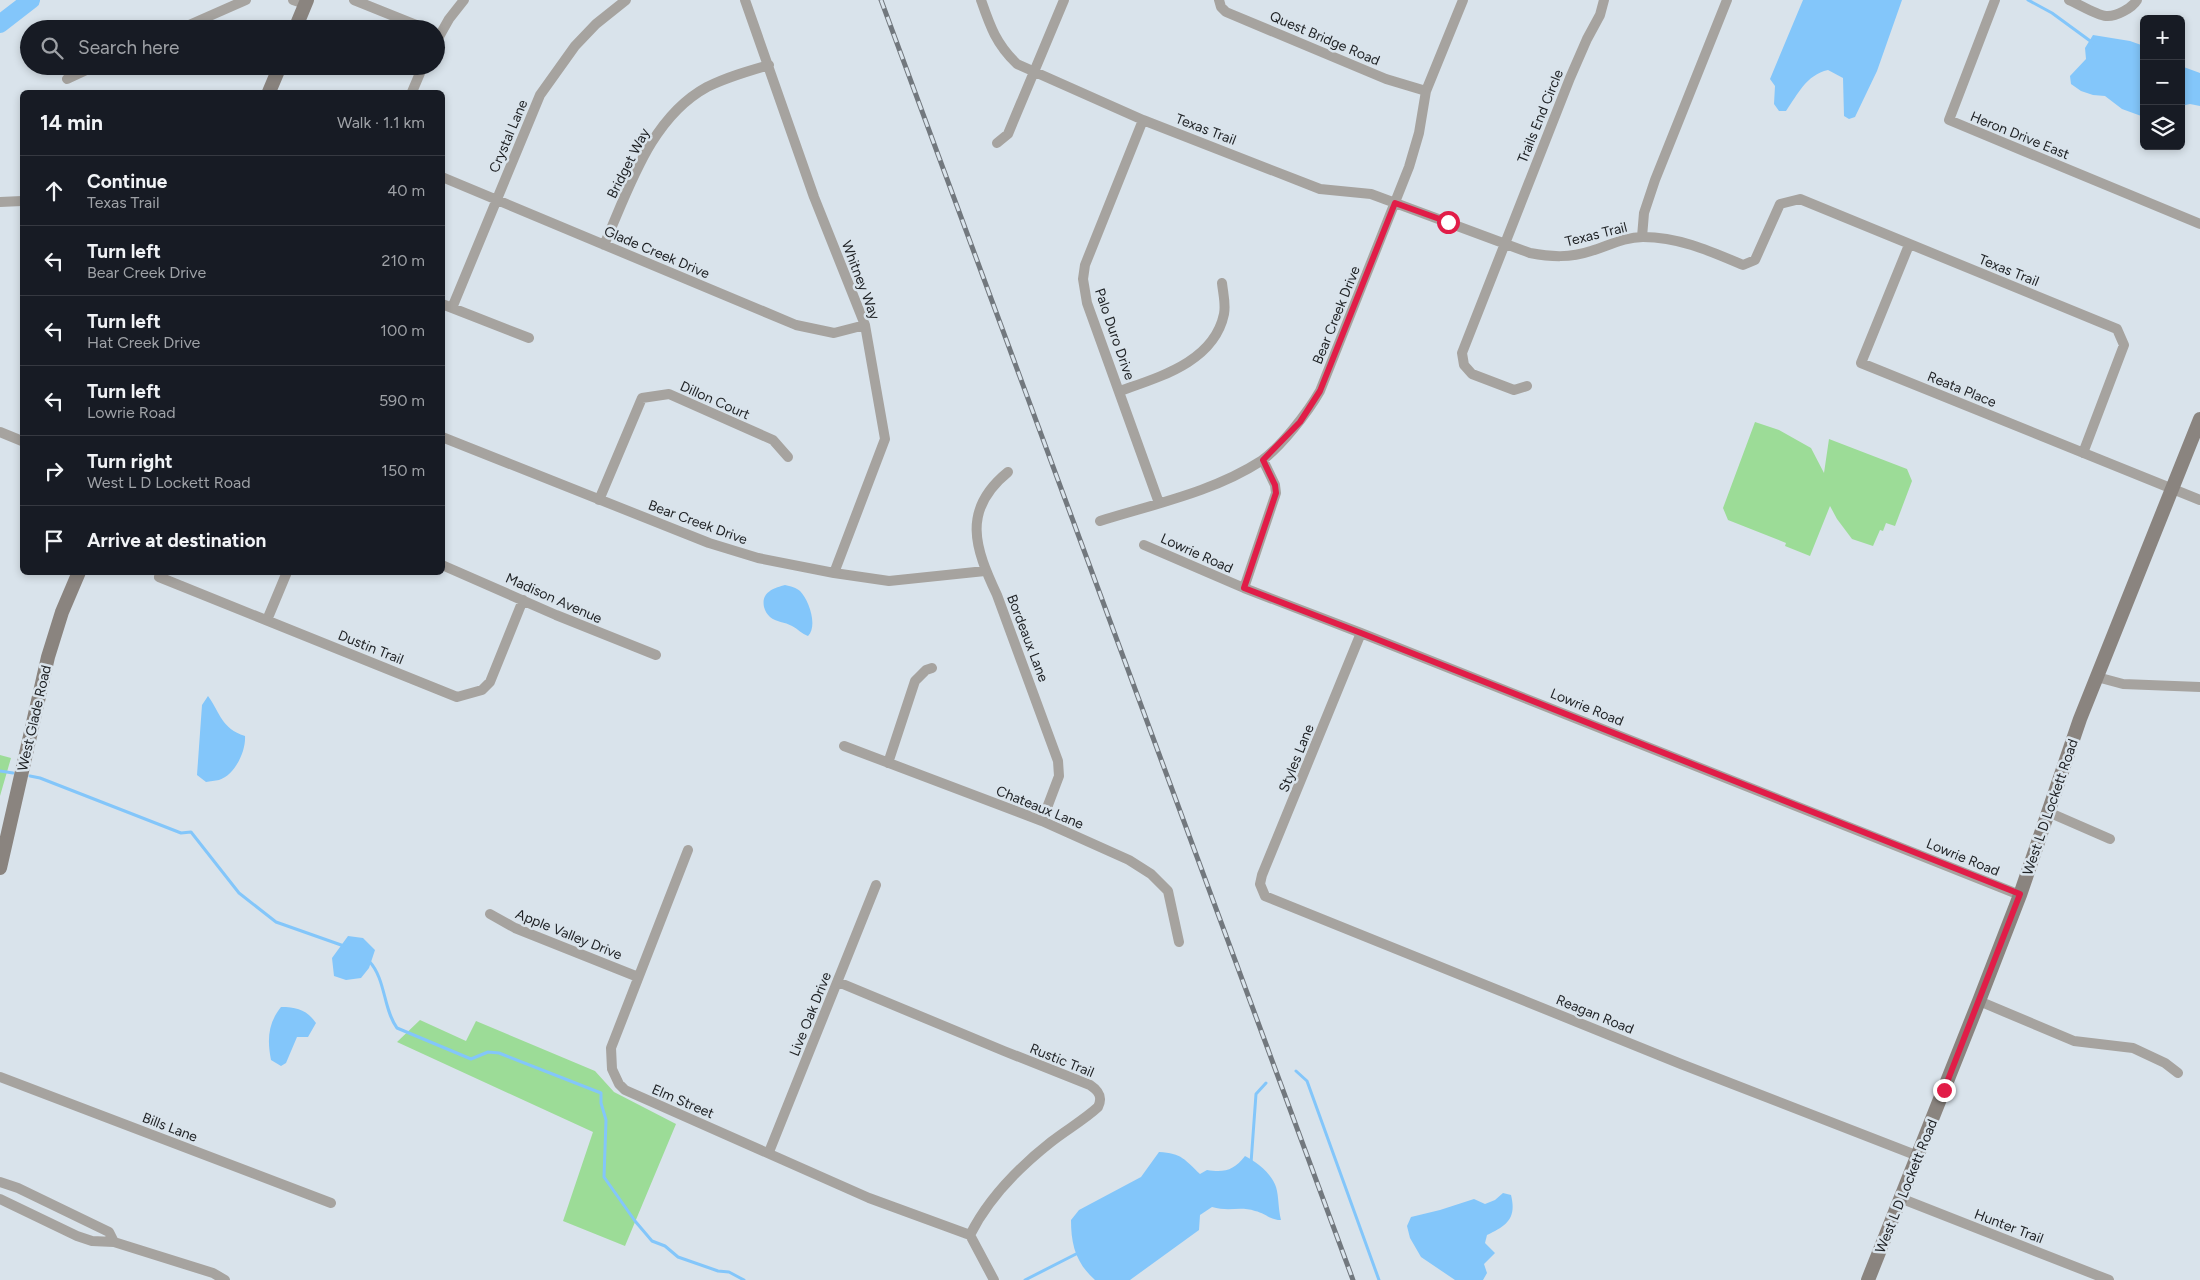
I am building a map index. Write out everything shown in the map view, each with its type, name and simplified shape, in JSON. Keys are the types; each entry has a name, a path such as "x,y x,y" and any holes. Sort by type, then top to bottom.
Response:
{"main road":[{"path":"297,20 302,1"},
{"path":"270,90 276,75"},
{"name":"West L D Lockett Road","path":"1868,1280 1980,1001 2020,894 2080,719 2200,419"},
{"name":"West Glade Road","path":"0,868 48,657 62,612 78,575"}],"street":[{"path":"200,20 246,0"},
{"path":"354,0 404,20"},
{"path":"445,25 464,0"},
{"name":"Crystal Lane","path":"447,306 497,200 540,95 574,46 596,24 626,0"},
{"name":"Whitney Way","path":"745,0 814,197 865,324 885,439 834,573"},
{"name":"Texas Trail","path":"981,0 994,38 1006,54 1017,64 1036,70 1143,120 1320,189 1372,194 1530,253 1552,257 1582,253 1616,241 1642,237 1692,244 1743,265 1755,260 1780,204 1800,199 2118,329 2124,345 2083,452"},
{"path":"997,143 1008,134 1064,0"},
{"name":"Bear Creek Drive","path":"1100,521 1220,482 1263,460 1300,422 1320,391 1395,203 1415,150 1426,90 1463,0"},
{"name":"Trails End Circle","path":"1526,386 1514,390 1472,374 1464,365 1462,353 1570,78 1587,39 1600,16 1604,0"},
{"path":"1642,237 1644,213 1655,180 1728,0"},
{"name":"Heron Drive East","path":"1995,0 1948,120 2200,224"},
{"path":"2069,0 2106,16 2133,6 2137,0"},
{"name":"Quest Bridge Road","path":"1218,1 1226,12 1386,78 1426,90"},
{"name":"Bridget Way","path":"604,245 649,147 664,123 706,88 726,78 769,65"},
{"path":"67,79 76,75"},
{"path":"413,90 419,75"},
{"name":"Palo Duro Drive","path":"1143,120 1090,249 1082,279 1087,303 1159,502"},
{"name":"Glade Creek Drive","path":"445,178 796,325 834,333 865,324"},
{"path":"0,202 20,201"},
{"name":"Reata Place","path":"1910,245 1861,363 2200,500"},
{"path":"1120,391 1179,368 1204,349 1219,328 1224,315 1225,304 1222,284"},
{"path":"447,306 529,338"},
{"name":"Dillon Court","path":"599,500 642,398 669,394 773,440 788,456"},
{"path":"0,432 20,440"},
{"name":"Bear Creek Drive","path":"445,438 709,543 758,558 834,573 888,581 985,570"},
{"path":"1244,588 1276,493 1275,485 1263,460"},
{"name":"Bordeaux Lane","path":"1008,472 998,480 985,496 978,515 976,538 985,570 997,595 1058,761 1059,776 1042,821"},
{"name":"Lowrie Road","path":"1144,544 1244,588 2020,894"},
{"name":"Madison Avenue","path":"445,565 556,615 656,654"},
{"name":"Dustin Trail","path":"160,575 457,697 477,692 490,682 523,600"},
{"path":"268,620 285,575"},
{"name":"Styles Lane","path":"1264,893 1260,884 1262,875 1361,633"},
{"path":"888,763 915,681 926,670 932,668"},
{"path":"2098,676 2123,684 2200,686"},
{"name":"Chateaux Lane","path":"844,746 1042,821 1129,860 1151,874 1168,891 1178,942"},
{"path":"2048,812 2110,839"},
{"name":"Elm Street","path":"688,850 611,1048 612,1069 618,1084 641,1098 769,1152 869,1198 970,1235"},
{"name":"Live Oak Drive","path":"769,1152 876,885"},
{"name":"Reagan Road","path":"1264,893 1274,900 1681,1064 1918,1156"},
{"name":"Apple Valley Drive","path":"490,914 515,928 638,977"},
{"name":"Rustic Trail","path":"838,982 1090,1085 1100,1094 1101,1101 1098,1107 1038,1152 998,1191 988,1202 970,1235"},
{"path":"1980,1001 2074,1041 2132,1048 2165,1063 2178,1073"},
{"name":"Bills Lane","path":"0,1077 331,1203"},
{"path":"0,1182 18,1188 109,1232 114,1242"},
{"path":"11,1204 18,1188"},
{"name":"Hunter Trail","path":"1900,1198 2109,1280"},
{"path":"0,1199 92,1241 114,1242 204,1270 225,1280"},
{"path":"47,1222 55,1206"},
{"path":"970,1235 994,1280"}],"green space":[{"path":"1755,422 1779,430 1811,448 1824,473 1829,439 1907,469 1912,481 1895,526 1886,523 1883,531 1880,530 1873,546 1852,539 1830,506 1810,556 1785,546 1786,543 1728,520 1723,508"},
{"path":"0,755 11,758 0,796"},
{"path":"420,1020 466,1041 476,1021 595,1071 614,1092 676,1124 625,1246 563,1221 593,1132 397,1042"}],"water":[{"path":"1803,0 1902,0 1877,71 1855,117 1849,119 1844,116 1843,78 1828,70 1820,72 1808,81 1786,111 1779,111 1774,104 1775,86 1770,79"},
{"path":"2093,35 2130,41 2140,45 2140,116 2122,109 2105,96 2081,91 2071,84 2070,76 2086,59 2085,48"},
{"path":"2185,67 2200,73 2200,106 2185,105"},
{"path":"785,585 799,590 806,600 812,620 811,632 808,636 794,627 772,619 765,610 764,598 766,594 773,589"},
{"path":"208,696 226,725 245,736 245,742 235,768 219,780 206,782 197,775 202,705"},
{"path":"348,936 363,938 375,950 369,968 361,978 346,980 334,976 332,958"},
{"path":"281,1007 301,1010 316,1023 308,1037 297,1037 286,1063 281,1066 271,1060 269,1039 273,1019"},
{"path":"1159,1152 1178,1156 1200,1174 1207,1170 1224,1171 1229,1169 1237,1165 1245,1156 1264,1169 1274,1182 1281,1220 1250,1210 1212,1207 1200,1215 1199,1230 1130,1280 1095,1280 1083,1267 1076,1253 1072,1238 1071,1220 1079,1210 1141,1177"},
{"path":"1503,1193 1511,1195 1511,1216 1505,1225 1487,1235 1485,1243 1495,1253 1484,1264 1487,1273 1483,1280 1455,1280 1421,1257 1410,1238 1407,1226 1411,1217 1474,1199 1485,1204 1495,1200"}],"waterway":[{"path":"0,24 31,0"},
{"path":"2028,0 2052,13 2093,43"},
{"path":"0,771 13,773"},
{"path":"30,776 40,778 181,833 191,832 239,893 276,922 344,946"},
{"path":"369,961 379,976 389,1012 397,1028 471,1059 488,1052 499,1053 601,1093 601,1103 606,1120 604,1177 635,1221 652,1241 665,1246 678,1257 718,1271 729,1272 744,1280"},
{"path":"1296,1071 1307,1081 1379,1280"},
{"path":"1251,1163 1256,1094 1266,1083"},
{"path":"1025,1280 1078,1253"}],"railway":[{"path":"881,0 1353,1280"}],"route":[{"path":"1448,222 1395,203 1320,391 1300,422 1263,460 1275,485 1276,493 1244,588 2020,894 1944,1090"}]}
